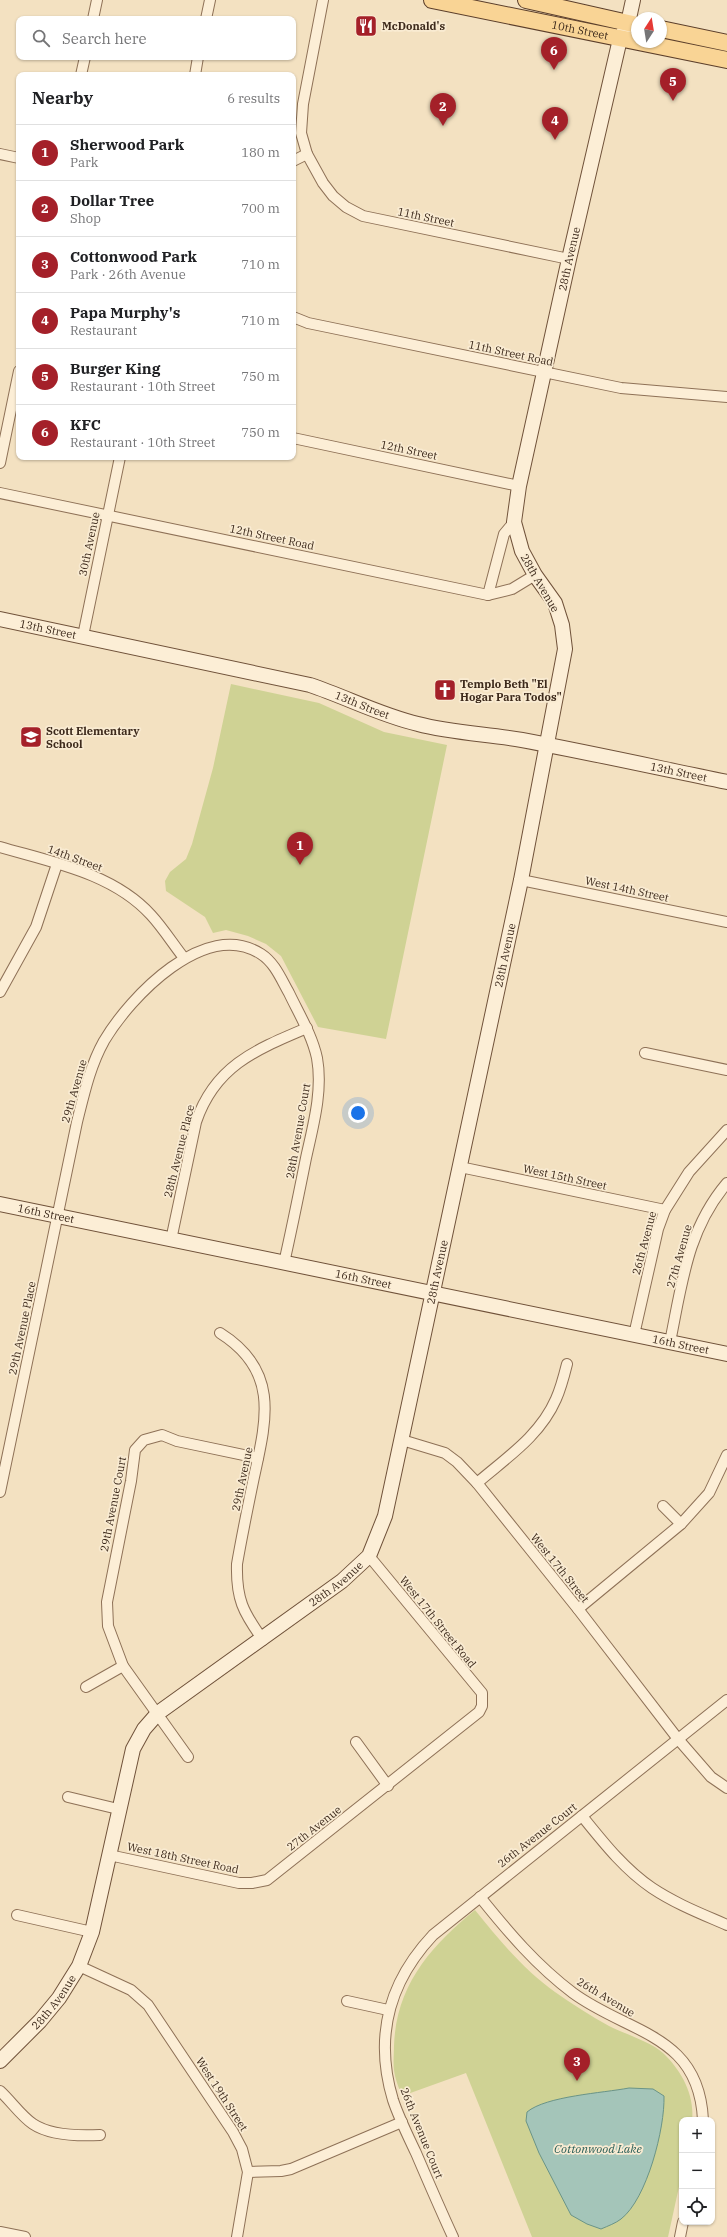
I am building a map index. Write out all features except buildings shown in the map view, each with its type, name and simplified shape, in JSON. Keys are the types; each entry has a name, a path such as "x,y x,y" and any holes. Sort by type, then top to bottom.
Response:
{"main road":[{"name":"10th Street","path":"432,0 727,60"},
{"name":"10th Street","path":"526,0 631,24"},
{"path":"667,31 727,43"}],"street":[{"path":"93,16 96,0"},
{"path":"207,16 210,0"},
{"path":"296,160 307,154 301,133 300,119 323,0"},
{"name":"28th Avenue","path":"632,12 633,0"},
{"name":"28th Avenue","path":"0,2061 40,2021 59,1998 79,1966 92,1932 118,1809 133,1749 144,1729 158,1713 263,1640 342,1581 369,1556 385,1516 434,1294 521,880 565,649 562,625 555,603 535,575 522,551 514,522 519,486 569,259 620,39 631,25"},
{"path":"82,72 84,60"},
{"path":"196,72 198,60"},
{"path":"0,154 16,157"},
{"name":"11th Street","path":"307,154 323,183 333,196 346,207 363,216 569,259"},
{"name":"11th Street Road","path":"296,318 308,323 621,388 727,397"},
{"path":"0,463 16,385"},
{"name":"12th Street","path":"296,439 519,486"},
{"name":"30th Avenue","path":"82,636 119,460"},
{"name":"12th Street Road","path":"0,493 488,595 512,589 535,575"},
{"path":"488,595 504,534 514,522"},
{"name":"13th Street","path":"0,619 310,686 335,693 395,718 418,724 546,745 727,782"},
{"name":"14th Street","path":"0,847 57,864 104,881 126,895 150,914 184,958"},
{"path":"0,992 36,927 57,864"},
{"name":"West 14th Street","path":"521,880 727,922"},
{"name":"28th Avenue Court","path":"184,958 206,949 227,944 244,946 261,954 275,967 307,1028 317,1059 319,1086 313,1126 284,1263"},
{"name":"29th Avenue","path":"58,1215 85,1089 104,1041 125,1010 142,991 184,958"},
{"name":"28th Avenue Place","path":"171,1240 196,1122 202,1104 210,1091 221,1076 241,1061 307,1028"},
{"path":"645,1052 727,1070"},
{"name":"26th Avenue","path":"634,1335 658,1229 665,1210 689,1172 727,1130"},
{"name":"West 15th Street","path":"460,1167 665,1210"},
{"name":"27th Avenue","path":"670,1342 696,1233 714,1198 727,1183"},
{"name":"16th Street","path":"0,1204 727,1354"},
{"name":"29th Avenue Place","path":"0,1492 58,1215"},
{"name":"29th Avenue","path":"220,1333 235,1343 249,1357 256,1368 265,1393 265,1421 237,1564 236,1587 246,1615 263,1640"},
{"path":"477,1483 526,1443 538,1429 557,1398 567,1364"},
{"name":"29th Avenue Court","path":"188,1757 123,1666 108,1626 107,1602 132,1481 135,1450 144,1440 162,1435 177,1441 258,1458"},
{"name":"West 17th Street","path":"402,1440 445,1453 457,1462 477,1483 578,1609 678,1739 711,1777 727,1788"},
{"path":"578,1609 681,1524 709,1493 727,1455"},
{"path":"663,1506 681,1524"},
{"name":"West 17th Street Road","path":"369,1556 482,1693 482,1706"},
{"path":"86,1687 123,1666"},
{"name":"26th Avenue Court","path":"453,2237 393,2100 387,2073 385,2044 388,2010 399,1982 416,1952 433,1935 727,1700"},
{"name":"27th Avenue","path":"252,1884 267,1880 474,1718 482,1706"},
{"path":"356,1742 388,1786"},
{"path":"68,1797 118,1809"},
{"path":"582,1816 620,1861 652,1888 680,1904 727,1925"},
{"name":"West 18th Street Road","path":"109,1855 252,1884"},
{"name":"26th Avenue","path":"480,1897 520,1946 573,1993 601,2011 660,2041 674,2050 683,2060 696,2082 700,2093 703,2117"},
{"path":"17,1915 92,1932"},
{"name":"West 19th Street","path":"79,1966 131,1990 148,2005 233,2132 242,2149 248,2172"},
{"path":"347,2001 388,2010"},
{"path":"0,2091 34,2124 56,2132 84,2136 100,2135"},
{"path":"237,2237 248,2172 281,2171 291,2169 402,2122"},
{"path":"680,2237 682,2225"},
{"path":"0,2232 25,2237"}],"green space":[{"path":"231,684 319,703 384,732 447,745 386,1039 318,1027 281,956 266,944 248,936 226,930 213,933 205,917 166,891 165,881 170,872 186,859 192,844 213,768"},
{"path":"475,1910 512,1954 555,1992 602,2022 658,2049 676,2067 689,2092 692,2117 679,2117 679,2187 668,2237 532,2237 466,2073 402,2096 394,2070 396,2024 401,2004 419,1969 444,1938"}],"water":[{"name":"Cottonwood Lake","path":"629,2088 653,2089 664,2096 664,2110 658,2144 653,2162 639,2196 621,2219 601,2229 587,2224 571,2215 539,2153 526,2121 527,2112 547,2102 575,2096"}],"place":[{"name":"McDonald's","path":"366,26"},
{"name":"KFC","path":"554,70"},
{"name":"Burger King","path":"673,101"},
{"name":"Dollar Tree","path":"443,126"},
{"name":"Papa Murphy's","path":"555,140"},
{"name":"Templo Beth \"El Hogar Para Todos\"","path":"445,690"},
{"name":"Scott Elementary School","path":"31,737"},
{"name":"Sherwood Park","path":"300,865"},
{"name":"Cottonwood Park","path":"577,2081"}]}
